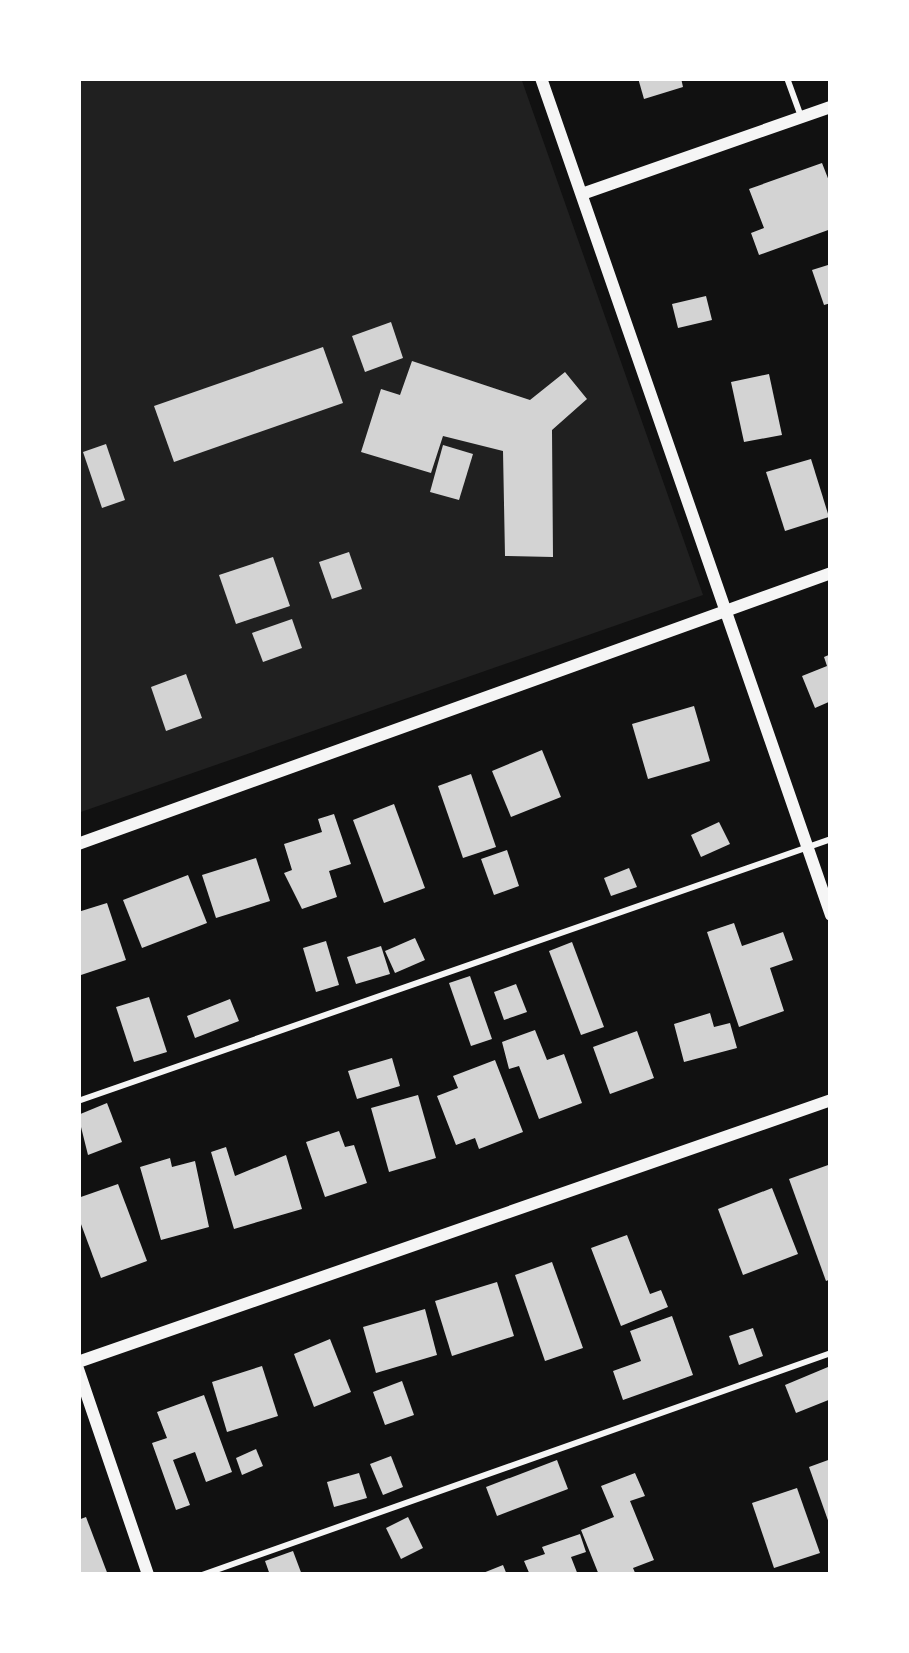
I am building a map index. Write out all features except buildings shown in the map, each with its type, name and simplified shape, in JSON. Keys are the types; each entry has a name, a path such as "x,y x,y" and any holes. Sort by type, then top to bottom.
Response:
{"street":[{"path":"541,78 831,915"},
{"path":"582,194 831,107"},
{"path":"78,844 831,573"},
{"path":"148,1575 78,1366 831,1100"}],"lane":[{"path":"787,78 801,118"},
{"path":"78,1101 831,838"},
{"path":"202,1575 831,1352"}],"shaded area":[{"path":"78,78 521,78 703,595 78,813"}]}
